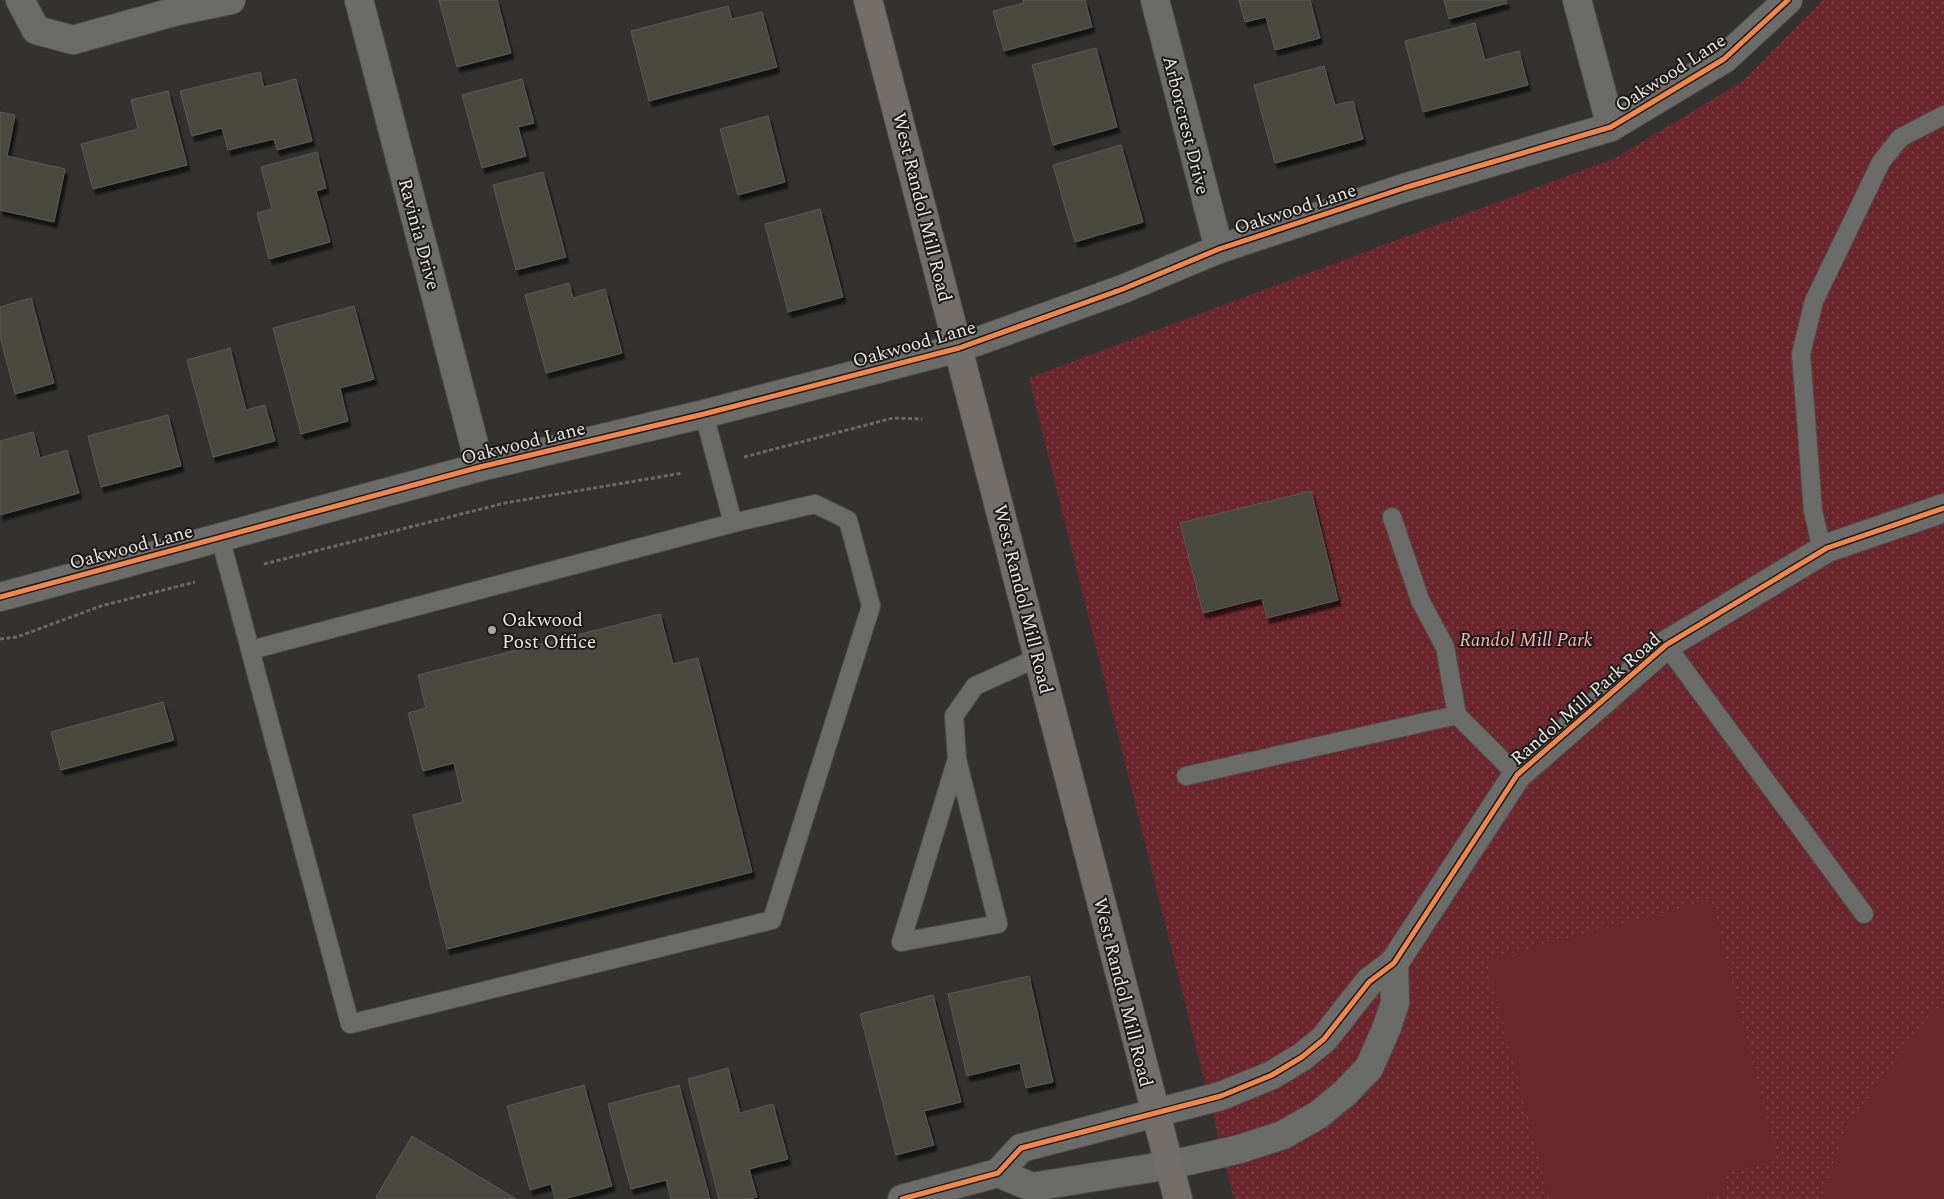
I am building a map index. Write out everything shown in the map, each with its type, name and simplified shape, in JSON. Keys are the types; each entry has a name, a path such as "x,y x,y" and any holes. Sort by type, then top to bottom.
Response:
{"main road":[{"name":"West Randol Mill Road","path":"868,0 1178,1199"}],"street":[{"path":"20,0 36,30 72,40 177,11 230,0"},
{"name":"Ravinia Drive","path":"359,0 480,467"},
{"name":"Arborcrest Drive","path":"1155,0 1219,249"},
{"path":"1577,0 1611,127"},
{"name":"Oakwood Lane","path":"0,597 480,467 704,414 959,348 1123,289 1219,249 1404,188 1611,127 1724,59 1788,0"},
{"name":"Randol Mill Park Road","path":"998,1173 1021,1148 1234,1092 1272,1075 1302,1057 1324,1039 1369,982 1394,964 1517,775 1666,645 1822,550 1944,508"},
{"path":"902,1199 998,1173 1032,1187 1170,1165 1240,1149 1283,1135 1318,1115 1345,1093 1369,1068 1395,1003 1394,964"}],"lane":[{"path":"1822,550 1813,511 1801,363 1801,354 1814,302 1881,162 1900,138 1944,115"},
{"path":"704,414 733,523"},
{"path":"220,537 350,1024 772,920 871,606 848,520 815,504 733,523 251,650"},
{"path":"1392,517 1420,600 1445,647 1457,715 1517,775"},
{"path":"1666,645 1864,914"},
{"path":"957,759 900,942 998,924 957,759 954,716 975,686 1039,657"},
{"path":"1186,776 1457,715"}],"path":[{"path":"744,457 893,418 922,419"},
{"path":"264,564 505,503 682,473"},
{"path":"0,639 18,637 101,606 195,582"}],"green space":[{"name":"Randol Mill Park","path":"1823,0 1944,0 1944,1199 1234,1199 1029,378 1615,158 1743,81"},
{"path":"1711,900 1777,1159 1723,1175 1727,1192 1703,1199 1550,1199 1486,960"},
{"path":"1944,1004 1944,1199 1821,1199 1844,1132 1932,1012"}],"building":[{"path":"439,0 497,0 511,53 457,67"},
{"path":"1023,0 1085,0 1092,27 1004,51 993,11 1024,3"},
{"path":"1239,0 1310,0 1320,38 1275,50 1266,17 1245,22"},
{"path":"1444,0 1506,0 1507,3 1449,19"},
{"path":"728,6 732,19 762,12 777,67 649,101 631,31"},
{"path":"1475,23 1485,60 1519,51 1528,85 1423,112 1405,41"},
{"path":"1096,48 1117,127 1053,145 1032,65"},
{"path":"1324,66 1335,105 1353,101 1363,139 1275,163 1254,85"},
{"path":"260,72 264,87 296,79 312,141 277,150 274,139 228,150 222,128 192,136 180,91"},
{"path":"522,79 534,123 518,127 526,156 482,168 462,95"},
{"path":"168,91 187,165 93,189 81,144 138,129 131,100"},
{"path":"0,112 15,115 7,156 65,169 54,222 0,210"},
{"path":"768,116 785,182 738,195 720,129"},
{"path":"1121,145 1143,222 1075,242 1053,165"},
{"path":"317,152 326,188 316,191 330,242 269,259 257,213 272,209 261,167"},
{"path":"543,172 566,257 516,270 493,185"},
{"path":"820,209 843,297 788,312 765,224"},
{"path":"569,283 573,298 605,289 622,353 546,373 525,295"},
{"path":"31,298 54,383 15,394 0,336 0,307"},
{"path":"354,306 374,379 340,388 348,421 301,434 273,328"},
{"path":"230,348 246,410 265,405 275,441 213,457 187,360"},
{"path":"168,415 181,466 101,487 88,436"},
{"path":"33,432 40,458 67,450 79,493 0,515 0,441"},
{"path":"1311,491 1338,600 1267,618 1262,598 1203,613 1180,523"},
{"path":"660,614 673,664 698,658 752,872 447,949 413,815 463,802 454,763 423,771 408,713 426,708 418,675"},
{"path":"163,702 174,740 61,770 51,732"},
{"path":"1029,976 1053,1082 1026,1088 1020,1063 967,1076 948,994"},
{"path":"933,995 961,1102 924,1111 934,1145 896,1155 860,1014"},
{"path":"728,1068 740,1113 773,1104 788,1159 749,1169 757,1197 750,1199 719,1199 688,1079"},
{"path":"584,1085 612,1186 564,1199 555,1199 551,1184 530,1190 507,1106"},
{"path":"679,1085 710,1199 671,1199 666,1180 631,1189 608,1104"},
{"path":"412,1136 516,1199 379,1199 376,1197"}],"cycle path":[{"path":"0,597 480,467 704,414 959,348 1123,289 1219,249 1404,188 1611,127 1724,59 1788,0"},
{"path":"902,1199 998,1173 1021,1148 1221,1096 1272,1075 1302,1057 1324,1039 1369,982 1394,963 1517,775 1666,645 1827,548 1944,508"}],"place":[{"name":"Oakwood Post Office","path":"492,630"}]}
